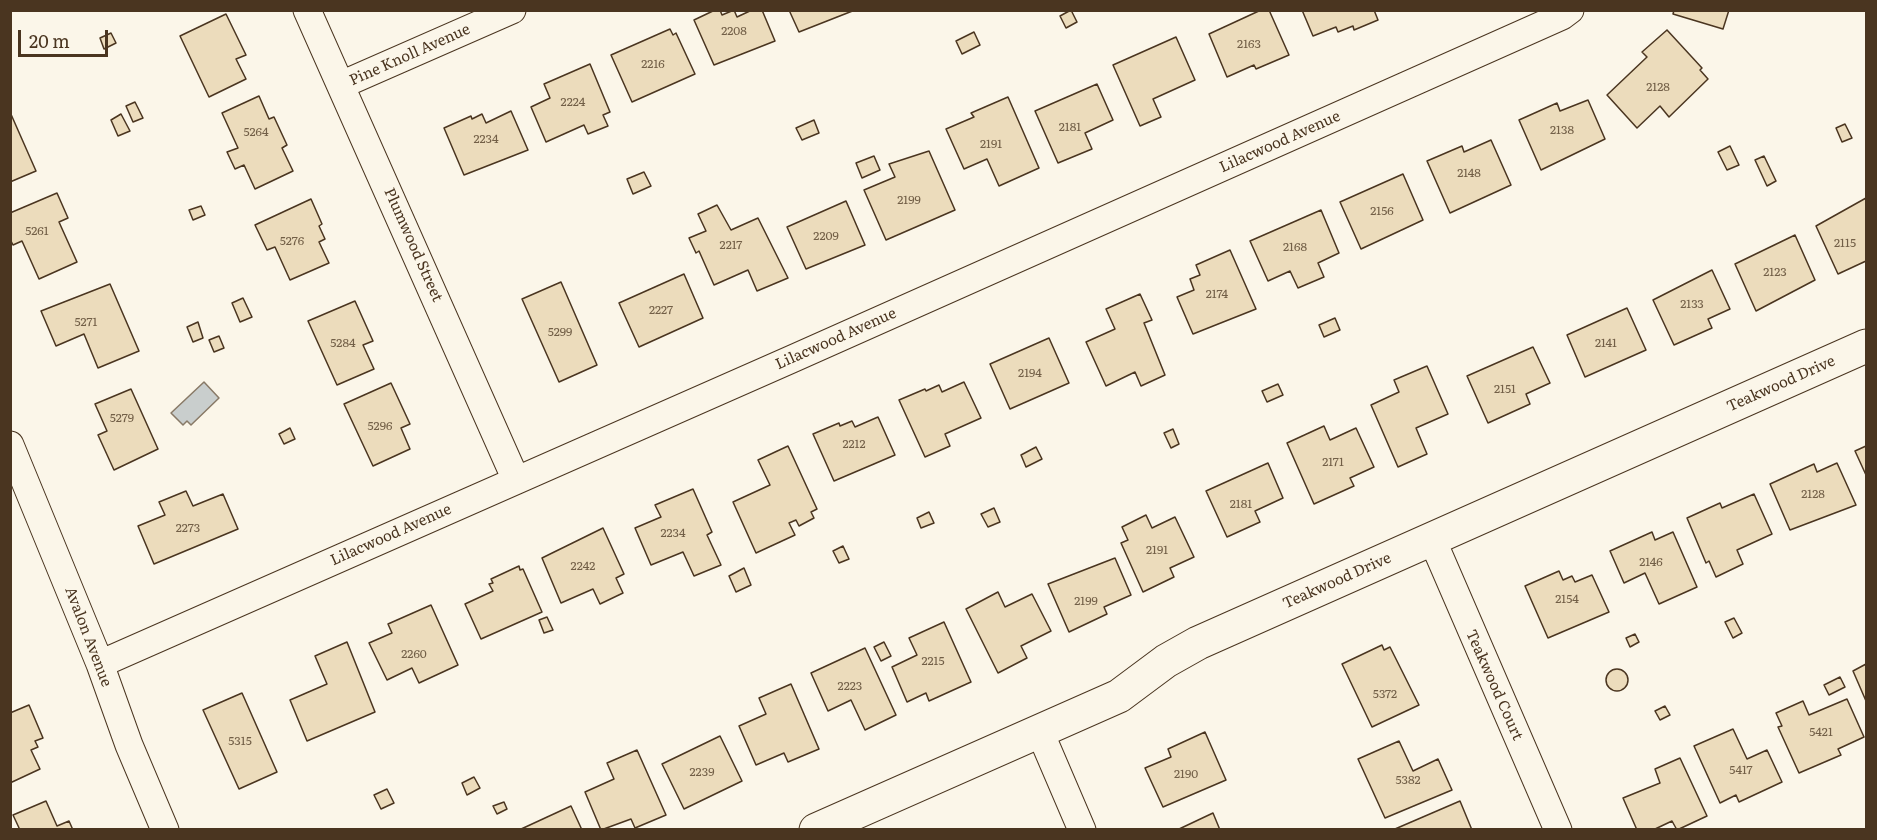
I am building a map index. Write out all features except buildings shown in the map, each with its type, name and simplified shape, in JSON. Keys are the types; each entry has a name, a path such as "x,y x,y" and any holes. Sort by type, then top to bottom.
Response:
{"street":[{"name":"Plumwood Street","path":"307,10 516,480"},
{"name":"Pine Knoll Avenue","path":"341,85 512,10"},
{"name":"Lilacwood Avenue","path":"100,664 1563,16 1570,10"},
{"name":"Teakwood Drive","path":"816,830 1119,696 1166,661 1198,643 1866,346"},
{"name":"Avalon Avenue","path":"10,446 100,664 129,745 165,830"},
{"name":"Teakwood Court","path":"1432,539 1558,830"},
{"path":"1040,732 1082,830"}],"shaded area":[{"path":"204,382 219,398 191,425 187,421 183,425 171,413"}]}
